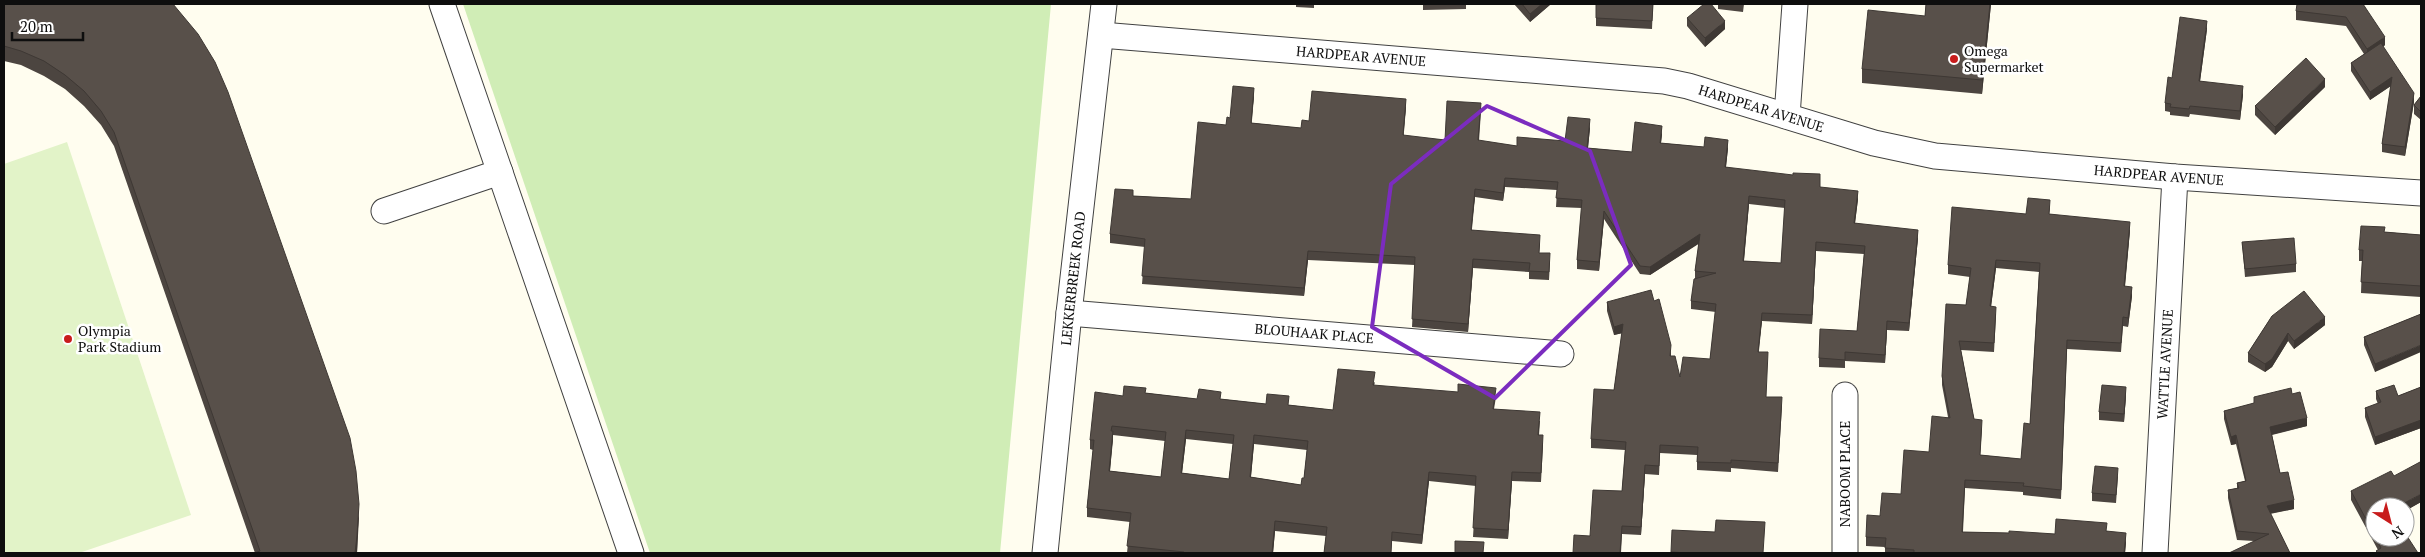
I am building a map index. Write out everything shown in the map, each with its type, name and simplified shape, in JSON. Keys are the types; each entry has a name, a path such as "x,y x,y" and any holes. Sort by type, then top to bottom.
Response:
{"street":[{"path":"442,4 631,553"},
{"name":"LEKKERBREEK ROAD","path":"1045,553 1068,313 1104,4"},
{"path":"1786,116 1795,4"},
{"name":"HARDPEAR AVENUE","path":"1101,35 1664,81 1688,86 1874,143 1936,156 2175,177 2421,193"},
{"path":"384,211 500,172"},
{"name":"WATTLE AVENUE","path":"2155,553 2175,177"},
{"name":"BLOUHAAK PLACE","path":"1068,313 1561,354"},
{"name":"NABOOM PLACE","path":"1845,395 1845,553"}],"highlighted area":[{"path":"1487,106 1590,151 1631,265 1495,398 1372,327 1391,184"}],"green space":[{"path":"463,4 1051,4 1000,553 650,553"},
{"name":"Olympia Park Stadium","path":"67,142 191,515 79,553 4,553 4,164"}],"building":[{"name":"Olympia Park Stadium","path":"4,4 173,4 198,34 215,62 228,92 350,438 359,504 355,553 255,553 260,551 114,132 101,111 84,91 65,75 44,61 4,46"},
{"path":"1522,4 1542,4 1530,14"},
{"path":"1596,4 1653,4 1652,21 1596,18"},
{"path":"1704,4 1711,4 1725,21 1705,38 1687,18"},
{"path":"1926,4 1990,4 1982,80 1862,69 1868,10 1925,16"},
{"path":"2297,4 2363,4 2385,37 2367,49 2346,17 2296,11"},
{"path":"2180,17 2207,21 2199,81 2243,86 2240,111 2190,106 2189,109 2170,107 2171,104 2165,103 2168,77 2172,78"},
{"path":"2381,43 2414,93 2405,147 2382,144 2392,77 2370,92 2351,63"},
{"path":"2306,58 2325,79 2275,127 2255,106"},
{"path":"1233,86 1254,88 1251,123 1301,128 1302,120 1309,121 1312,91 1406,99 1403,135 1445,140 1447,101 1481,103 1478,140 1517,146 1517,137 1565,141 1568,117 1590,119 1587,148 1632,152 1635,122 1662,126 1660,143 1704,147 1705,137 1728,140 1725,167 1793,175 1793,173 1820,174 1820,187 1858,191 1854,223 1918,230 1909,323 1887,321 1885,355 1845,352 1845,360 1819,358 1820,329 1857,331 1865,246 1816,242 1812,315 1762,313 1758,352 1768,352 1766,397 1782,397 1778,463 1731,460 1731,463 1697,462 1698,447 1660,445 1659,466 1645,465 1641,527 1622,526 1620,553 1573,553 1574,535 1590,536 1593,490 1622,491 1626,442 1591,439 1594,389 1614,390 1623,324 1614,327 1607,302 1651,290 1654,301 1659,299 1671,345 1670,356 1675,356 1680,377 1683,357 1710,359 1716,304 1691,301 1694,279 1716,273 1695,271 1700,234 1650,267 1640,266 1604,211 1599,262 1577,260 1582,200 1556,198 1558,182 1505,178 1503,193 1475,189 1471,230 1540,235 1539,253 1550,253 1549,272 1529,271 1530,263 1473,259 1468,324 1412,319 1415,257 1308,251 1304,288 1142,276 1145,239 1110,234 1115,189 1133,190 1133,196 1191,199 1198,122 1226,125 1227,117 1230,118","holes":["1749,196 1785,200 1781,263 1743,261"]},
{"path":"2421,96 2421,112 2414,105"},
{"path":"2028,198 2050,200 2049,214 2130,222 2124,286 2132,287 2128,318 2123,317 2121,343 2067,340 2061,490 2023,486 2024,483 1965,480 1962,532 2009,533 2009,531 2055,534 2056,519 2107,523 2106,531 2126,533 2124,553 1914,553 1914,550 1885,548 1886,538 1866,537 1867,515 1880,516 1882,493 1901,494 1904,450 1929,452 1932,416 1950,418 1942,376 1946,304 1966,305 1971,268 1948,265 1952,207 2026,214","holes":["1996,260 2040,263 2030,424 2024,423 2021,459 1980,455 1982,420 1974,419 1959,341 1994,343 1996,307 1990,306"]},
{"path":"2361,226 2385,227 2384,232 2421,235 2421,286 2361,282 2363,250 2359,250"},
{"path":"2294,238 2296,264 2245,269 2242,242"},
{"path":"2304,291 2325,317 2294,341 2288,333 2272,359 2265,364 2248,353 2272,316"},
{"path":"2421,314 2421,345 2375,364 2364,337"},
{"path":"1338,369 1375,372 1373,385 1458,392 1458,384 1496,388 1493,409 1540,412 1538,435 1543,435 1541,473 1512,472 1508,530 1473,528 1476,476 1429,472 1422,535 1392,532 1391,553 1324,553 1327,527 1275,521 1272,553 1184,553 1127,546 1131,513 1087,508 1094,440 1090,440 1095,392 1123,396 1124,386 1146,388 1145,393 1197,399 1199,389 1221,392 1220,399 1266,404 1267,394 1289,396 1288,405 1333,410","holes":["1112,426 1166,432 1161,477 1109,471","1186,430 1234,435 1229,479 1181,473","1254,435 1308,441 1304,478 1302,478 1301,485 1250,477"]},
{"path":"2102,385 2126,387 2124,414 2099,412"},
{"path":"2394,385 2398,396 2421,387 2421,420 2375,437 2365,408 2381,402 2376,391"},
{"path":"2291,388 2292,394 2300,392 2307,418 2270,427 2280,473 2288,472 2294,500 2267,506 2290,553 2229,553 2269,534 2237,531 2228,490 2239,488 2237,483 2246,481 2236,435 2231,437 2224,411 2254,403 2254,397"},
{"path":"2420,462 2421,494 2415,497 2365,497 2365,517 2351,491 2391,471 2394,476"},
{"path":"2095,466 2118,468 2116,495 2092,493"},
{"path":"1716,520 1765,522 1763,553 1671,552 1672,530 1715,532"},
{"path":"1455,541 1484,542 1483,553 1455,553"},
{"path":"2414,547 2418,553 2378,553 2376,551 2381,548"}],"place":[{"name":"Omega Supermarket","path":"1954,59"},
{"name":"Olympia Park Stadium","path":"68,339"}]}
